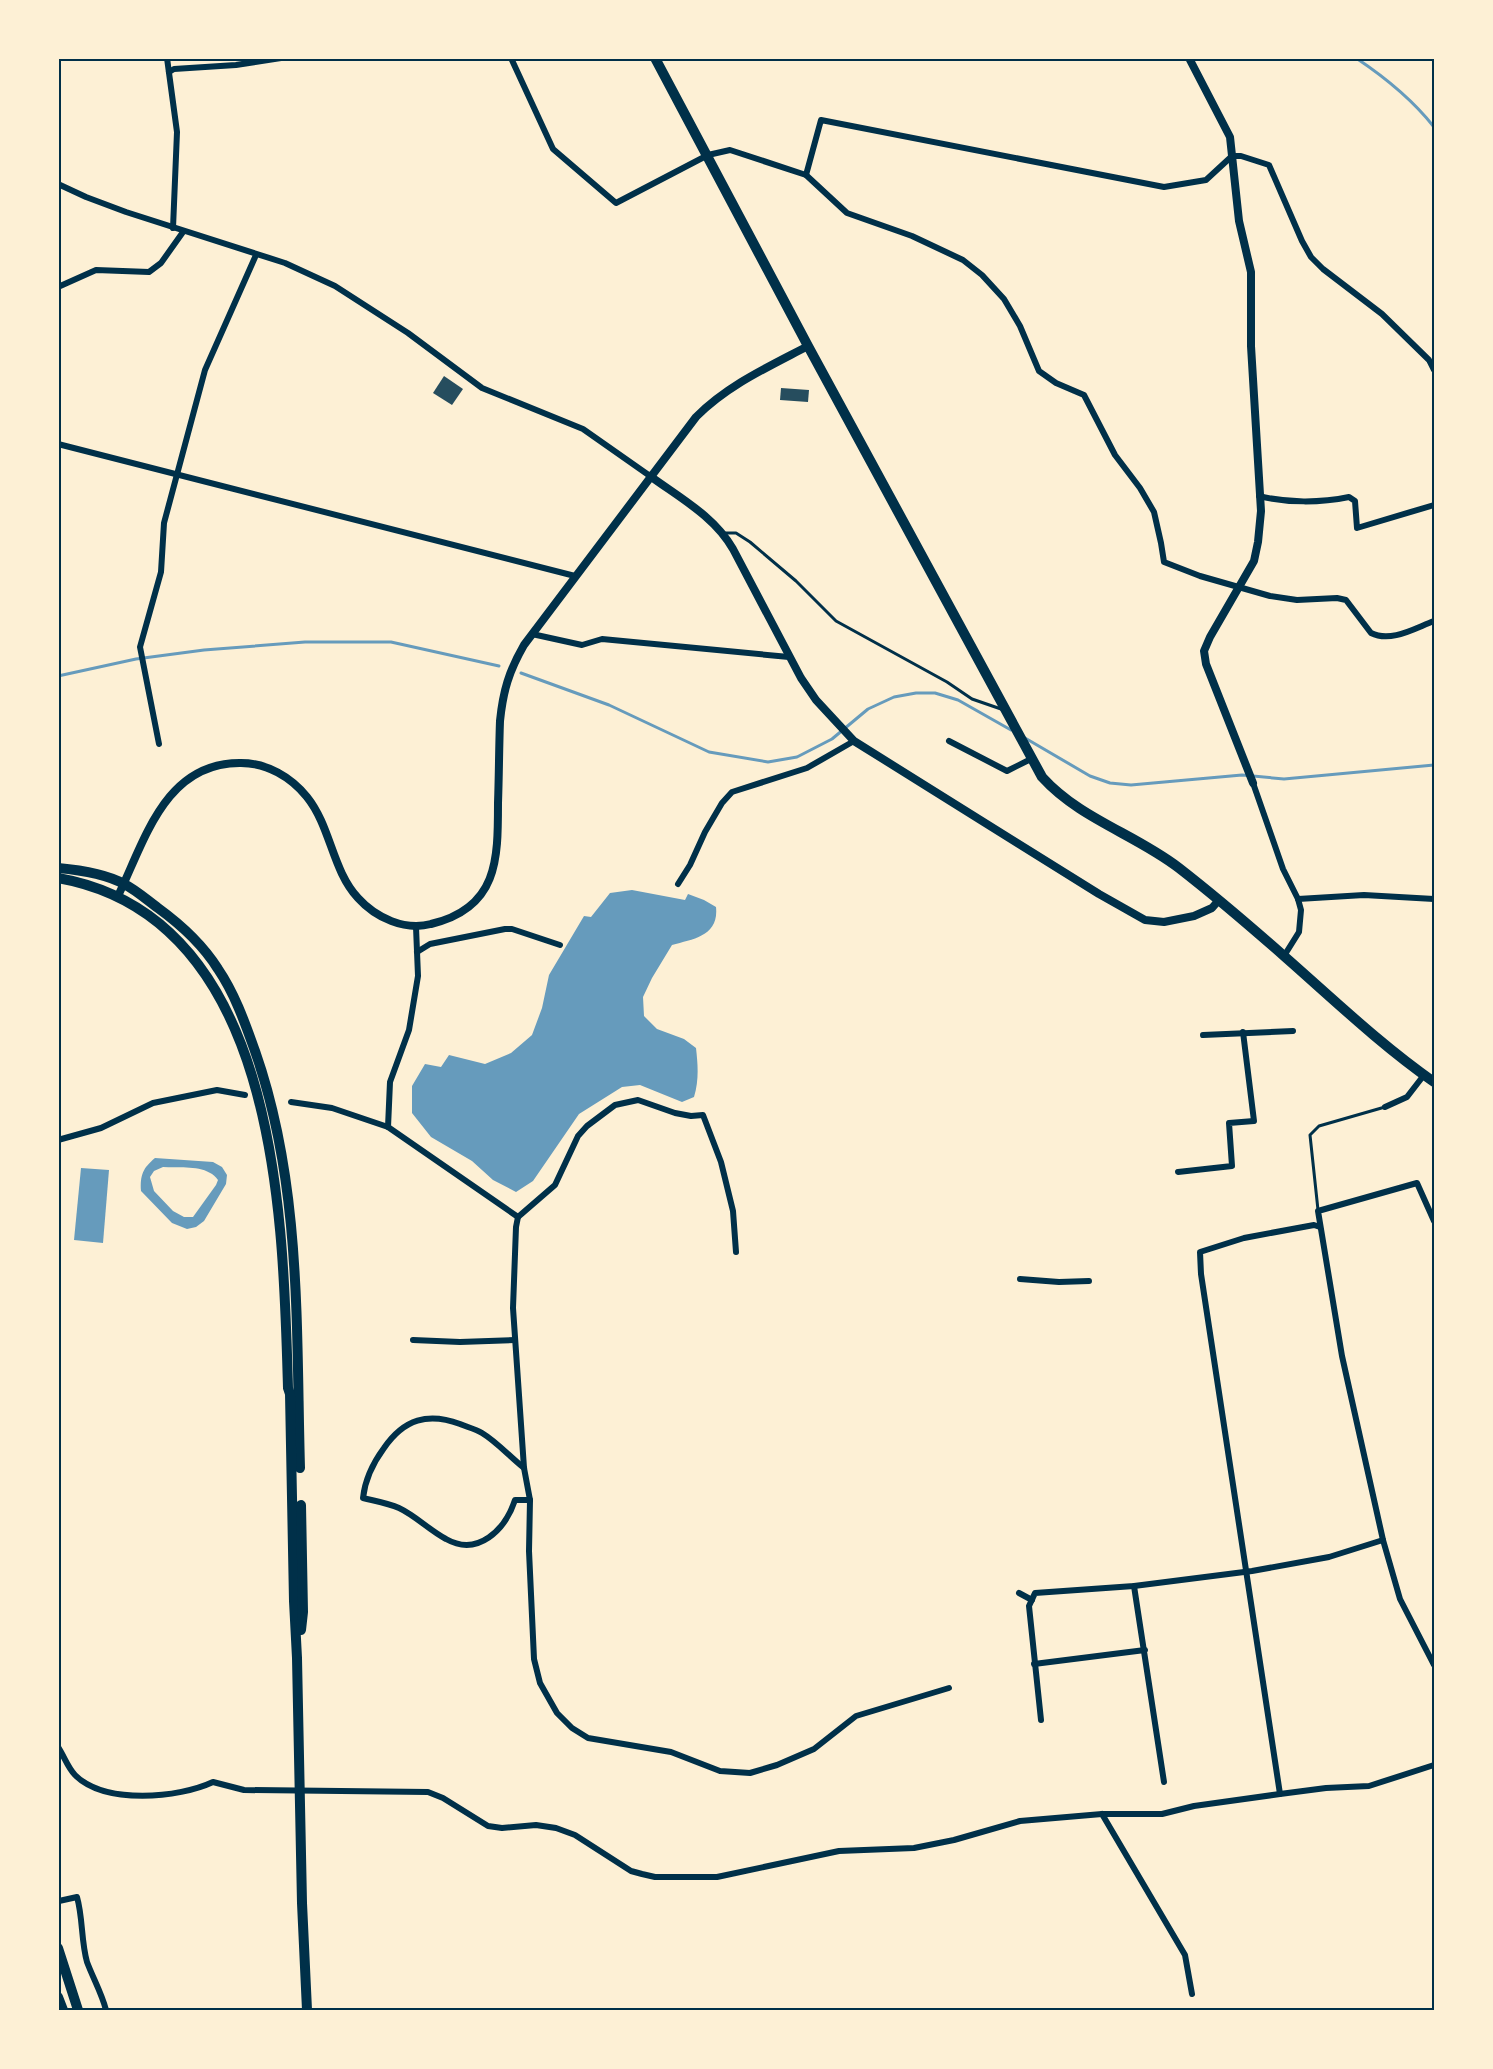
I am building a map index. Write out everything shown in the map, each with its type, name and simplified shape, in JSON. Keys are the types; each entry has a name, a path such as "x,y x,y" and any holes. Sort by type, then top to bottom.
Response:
{"highway":[{"path":"655,58 1042,777 1066,800 1176,866 1347,1012 1434,1082"},
{"path":"58,868 101,876 124,884 171,917 206,952 218,968 238,1006 263,1074 278,1127 293,1239 303,1612 297,1658"},
{"path":"58,878 85,884 118,896 165,927 184,946 207,976 229,1017 251,1075 266,1131 277,1190 283,1252 290,1394 302,1903 307,2010"},
{"path":"58,1948 78,2010"},
{"path":"58,1997 63,2010"}],"street":[{"path":"167,58 177,132 173,228"},
{"path":"169,72 174,69 236,65 281,58"},
{"path":"511,58 553,149 616,203 708,155 730,150 806,174 847,213 912,236 963,260 982,275 1004,299 1020,326 1039,371 1056,383 1084,395 1115,455 1140,488 1154,512 1164,562 1270,596 1297,600 1337,598 1346,600 1371,633 1377,636 1387,638 1434,621"},
{"path":"1189,58 1230,137 1239,221 1251,272 1251,346 1261,512 1254,561 1210,637 1204,651 1204,658 1253,783 1283,869 1301,910 1299,932 1284,956"},
{"path":"806,174 820,120 1164,187 1206,180 1232,156 1240,156 1269,165 1311,257 1323,269 1382,314 1429,360 1434,370"},
{"path":"58,184 96,201 183,232 285,263 335,286 408,333 482,388 583,429 699,511 723,533 789,657 816,700 851,738 1098,894 1145,920 1164,922 1194,916 1212,908 1218,901"},
{"path":"58,287 96,270 149,272 161,263 183,232"},
{"path":"159,744 141,652 161,572 164,523 205,370 256,255"},
{"path":"118,896 155,817 174,790 185,780 212,766 247,763 264,766 279,773 308,798 350,890 371,911 387,920 416,927 440,922 466,909 486,888 496,861 500,721 502,700 511,666 575,576 696,417 746,378 808,346"},
{"path":"58,444 575,576"},
{"path":"1259,496 1278,501 1333,500 1349,497 1355,501 1357,528 1434,505"},
{"path":"532,634 582,645 602,639 789,657"},
{"path":"678,884 690,866 710,822 732,792 807,768 851,738"},
{"path":"950,741 1007,771 1029,755"},
{"path":"1298,899 1364,895 1434,899"},
{"path":"388,1127 390,1082 409,1030 418,976 416,927"},
{"path":"417,952 430,944 504,929 512,929 560,945"},
{"path":"1203,1035 1293,1031"},
{"path":"1178,1172 1232,1166 1229,1123 1254,1121 1243,1032"},
{"path":"1385,1107 1407,1097 1424,1075"},
{"path":"58,1140 101,1128 153,1103 217,1090 245,1095"},
{"path":"735,1252 733,1211 721,1162 703,1115 691,1116 675,1113 638,1100 615,1105 587,1126 571,1148 555,1185 518,1217 514,1262 515,1340 524,1468 530,1500 529,1551 534,1659 540,1683 557,1713 572,1728 588,1738 671,1752 720,1771 750,1773 777,1765 814,1749 856,1716 949,1688"},
{"path":"291,1102 332,1108 388,1127 518,1217"},
{"path":"1434,1221 1417,1183 1318,1211 1342,1356 1383,1540 1400,1599 1434,1665"},
{"path":"1280,1794 1201,1274 1200,1252 1244,1238 1314,1225 1320,1227"},
{"path":"1020,1279 1059,1282 1089,1281"},
{"path":"413,1340 460,1342 515,1340"},
{"path":"524,1468 481,1432 433,1417 412,1422 394,1433 377,1458 365,1484 363,1498 398,1508 447,1540 466,1545 485,1541 501,1528 511,1513 514,1500 530,1500"},
{"path":"1041,1720 1029,1606 1035,1593 1134,1586 1252,1571 1329,1557 1383,1540"},
{"path":"1134,1586 1164,1782"},
{"path":"1019,1593 1032,1600"},
{"path":"1034,1664 1145,1650"},
{"path":"58,1747 75,1774 82,1780 98,1788 142,1797 170,1795 201,1788 213,1782 244,1790 428,1792 443,1798 488,1826 502,1828 536,1825 556,1828 575,1835 631,1870 655,1877 717,1877 839,1851 914,1848 954,1840 1020,1821 1102,1814 1161,1814 1194,1806 1280,1794 1326,1788 1369,1786 1434,1765"},
{"path":"1102,1814 1185,1955 1192,1994"},
{"path":"59,1900 77,1897 88,1963 106,2010"}],"lane":[{"path":"723,533 736,533 750,542 796,581 836,621 947,682 972,699 999,709 1004,708"},
{"path":"1318,1211 1310,1134 1319,1126 1385,1107"}],"water":[{"path":"632,890 685,900 688,894 716,907 716,917 709,930 696,938 672,945 643,997 644,1016 657,1029 684,1039 696,1048 698,1073 694,1097 682,1102 640,1085 622,1087 579,1114 533,1181 516,1192 493,1180 472,1161 431,1137 412,1113 412,1086 425,1064 441,1067 449,1055 485,1064 511,1053 532,1035 542,1008 549,975 584,916 591,917 610,893"},
{"path":"155,1158 213,1162 222,1167 227,1175 226,1184 204,1221 196,1227 187,1229 172,1223 141,1191 143,1172","holes":["163,1167 200,1169 207,1171 218,1180 193,1217 184,1217 173,1211 154,1191 150,1177 154,1171"]},
{"path":"81,1168 109,1170 103,1243 74,1240"}],"building":[{"path":"444,376 463,389 452,405 433,393"},
{"path":"781,388 809,390 808,402 780,400"}],"waterway":[{"path":"1356,58 1398,90 1434,127"},
{"path":"58,676 136,659 204,650 305,642 391,642 499,666"},
{"path":"521,673 609,705 709,752 768,762 797,757 832,739 868,709 894,697 916,693 935,693 958,700 1011,730"},
{"path":"1025,738 1090,776 1110,783 1131,785 1242,775 1284,779 1434,765"}]}
